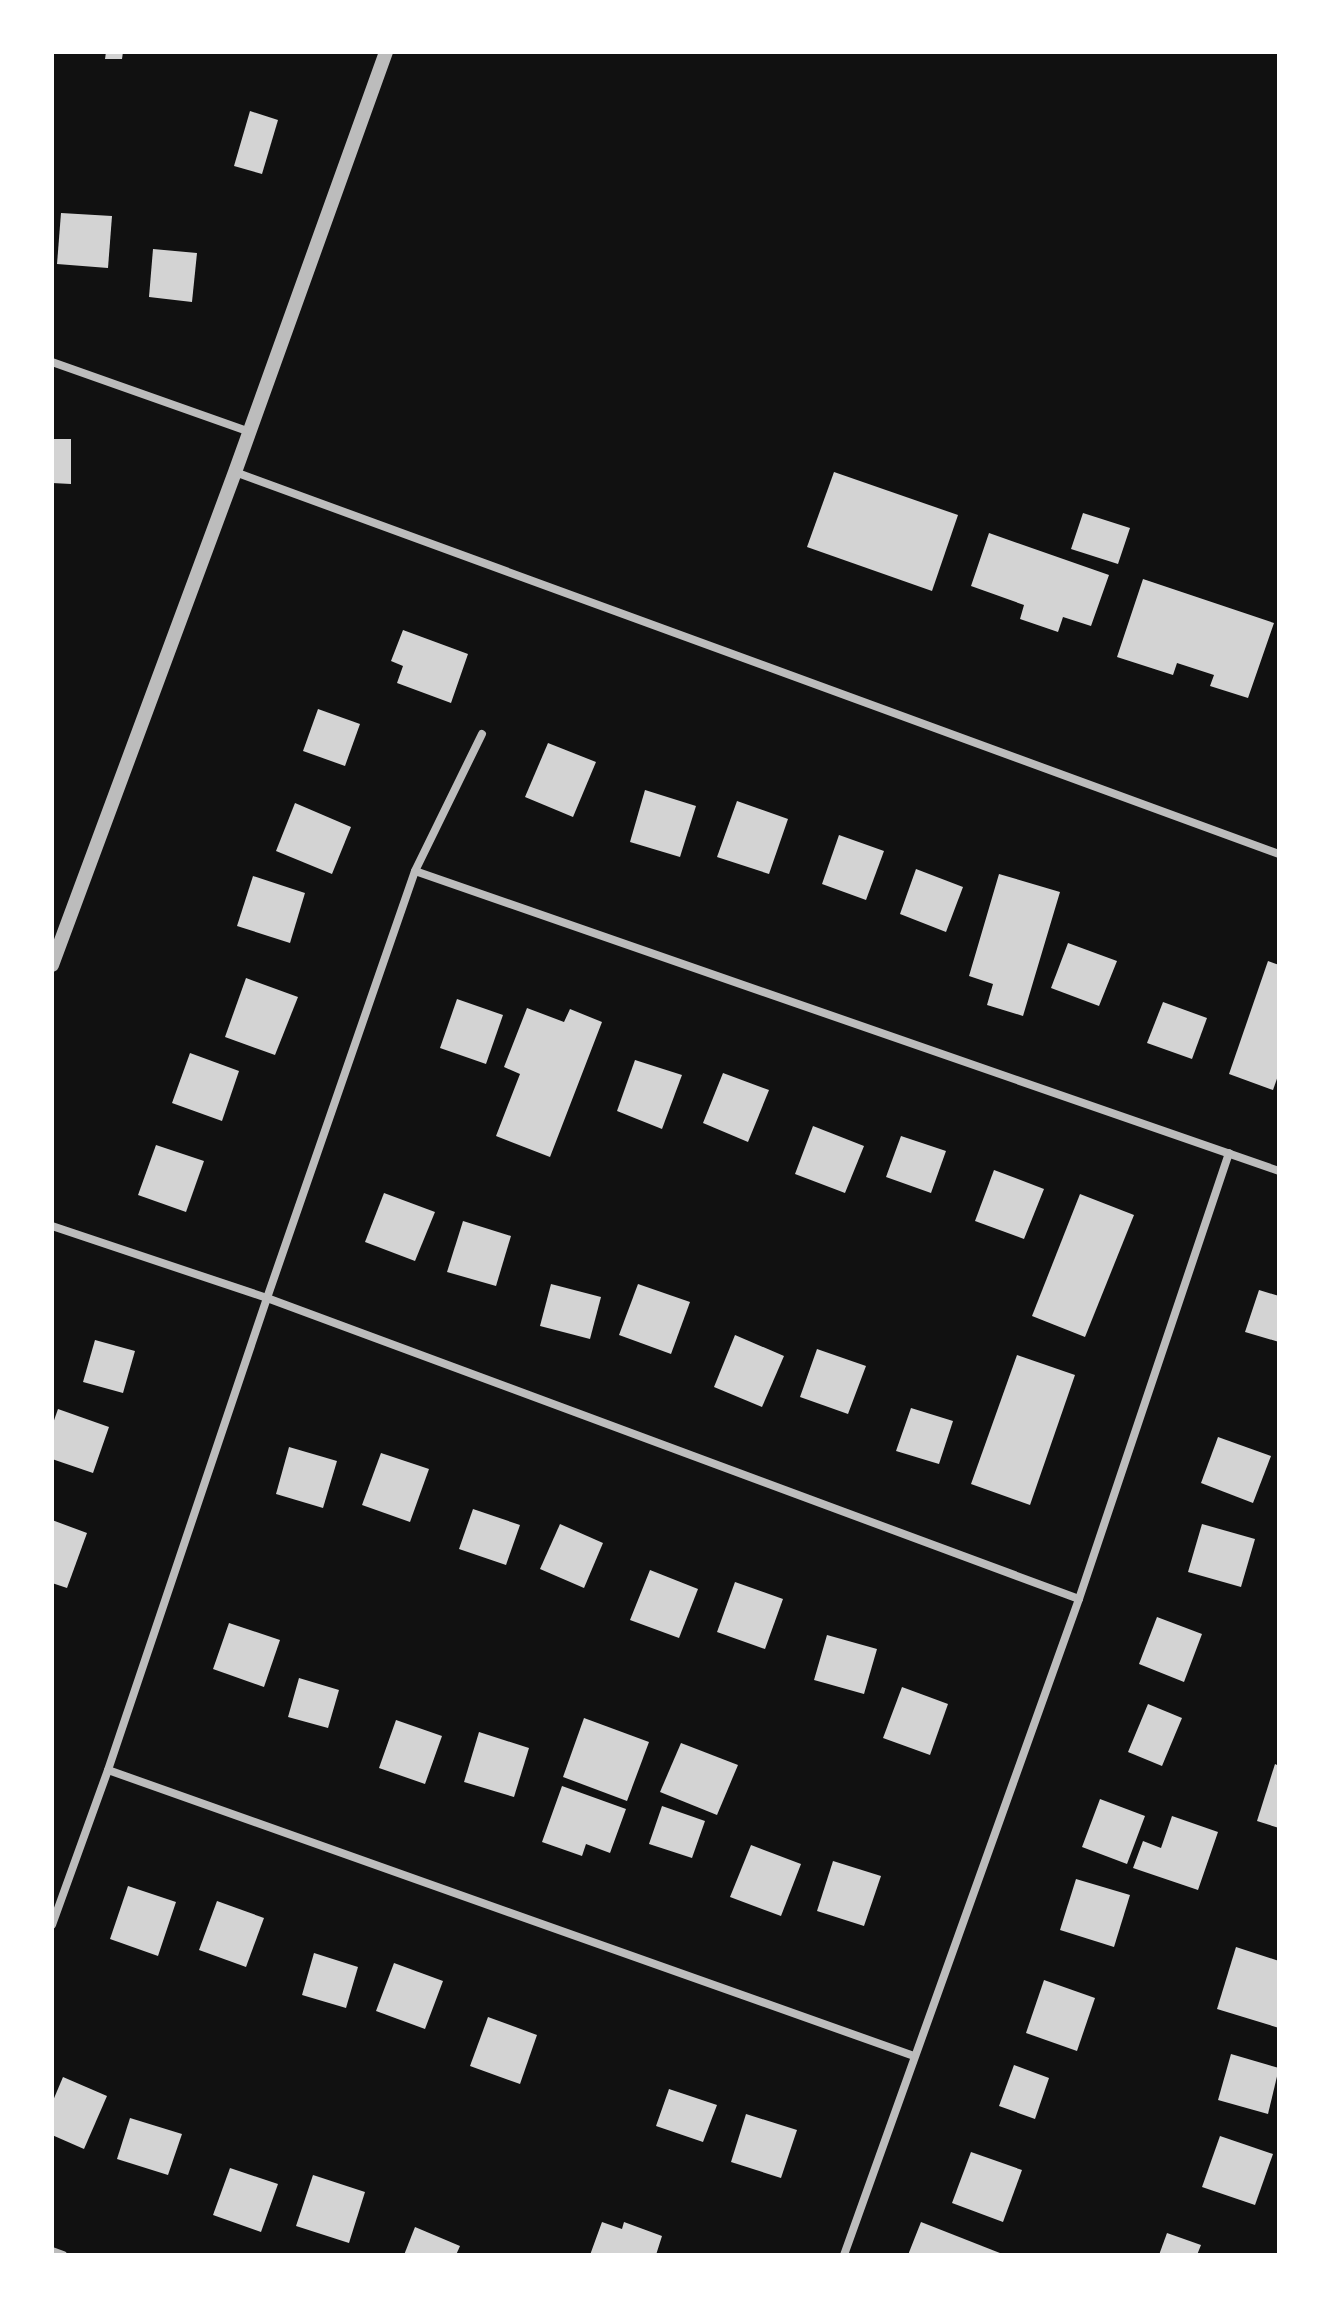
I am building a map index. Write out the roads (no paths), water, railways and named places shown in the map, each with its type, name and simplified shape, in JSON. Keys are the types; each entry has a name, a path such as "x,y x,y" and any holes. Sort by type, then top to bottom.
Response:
{"street":[{"path":"52,965 250,432 386,52"},
{"path":"52,362 250,432"},
{"path":"235,472 1279,854"},
{"path":"52,1925 108,1770 415,871 482,734"},
{"path":"415,871 1279,1171"},
{"path":"844,2255 1079,1599 1229,1153"},
{"path":"52,1226 267,1298 1079,1599"},
{"path":"108,1770 914,2056"},
{"path":"52,2251 63,2255"}]}
